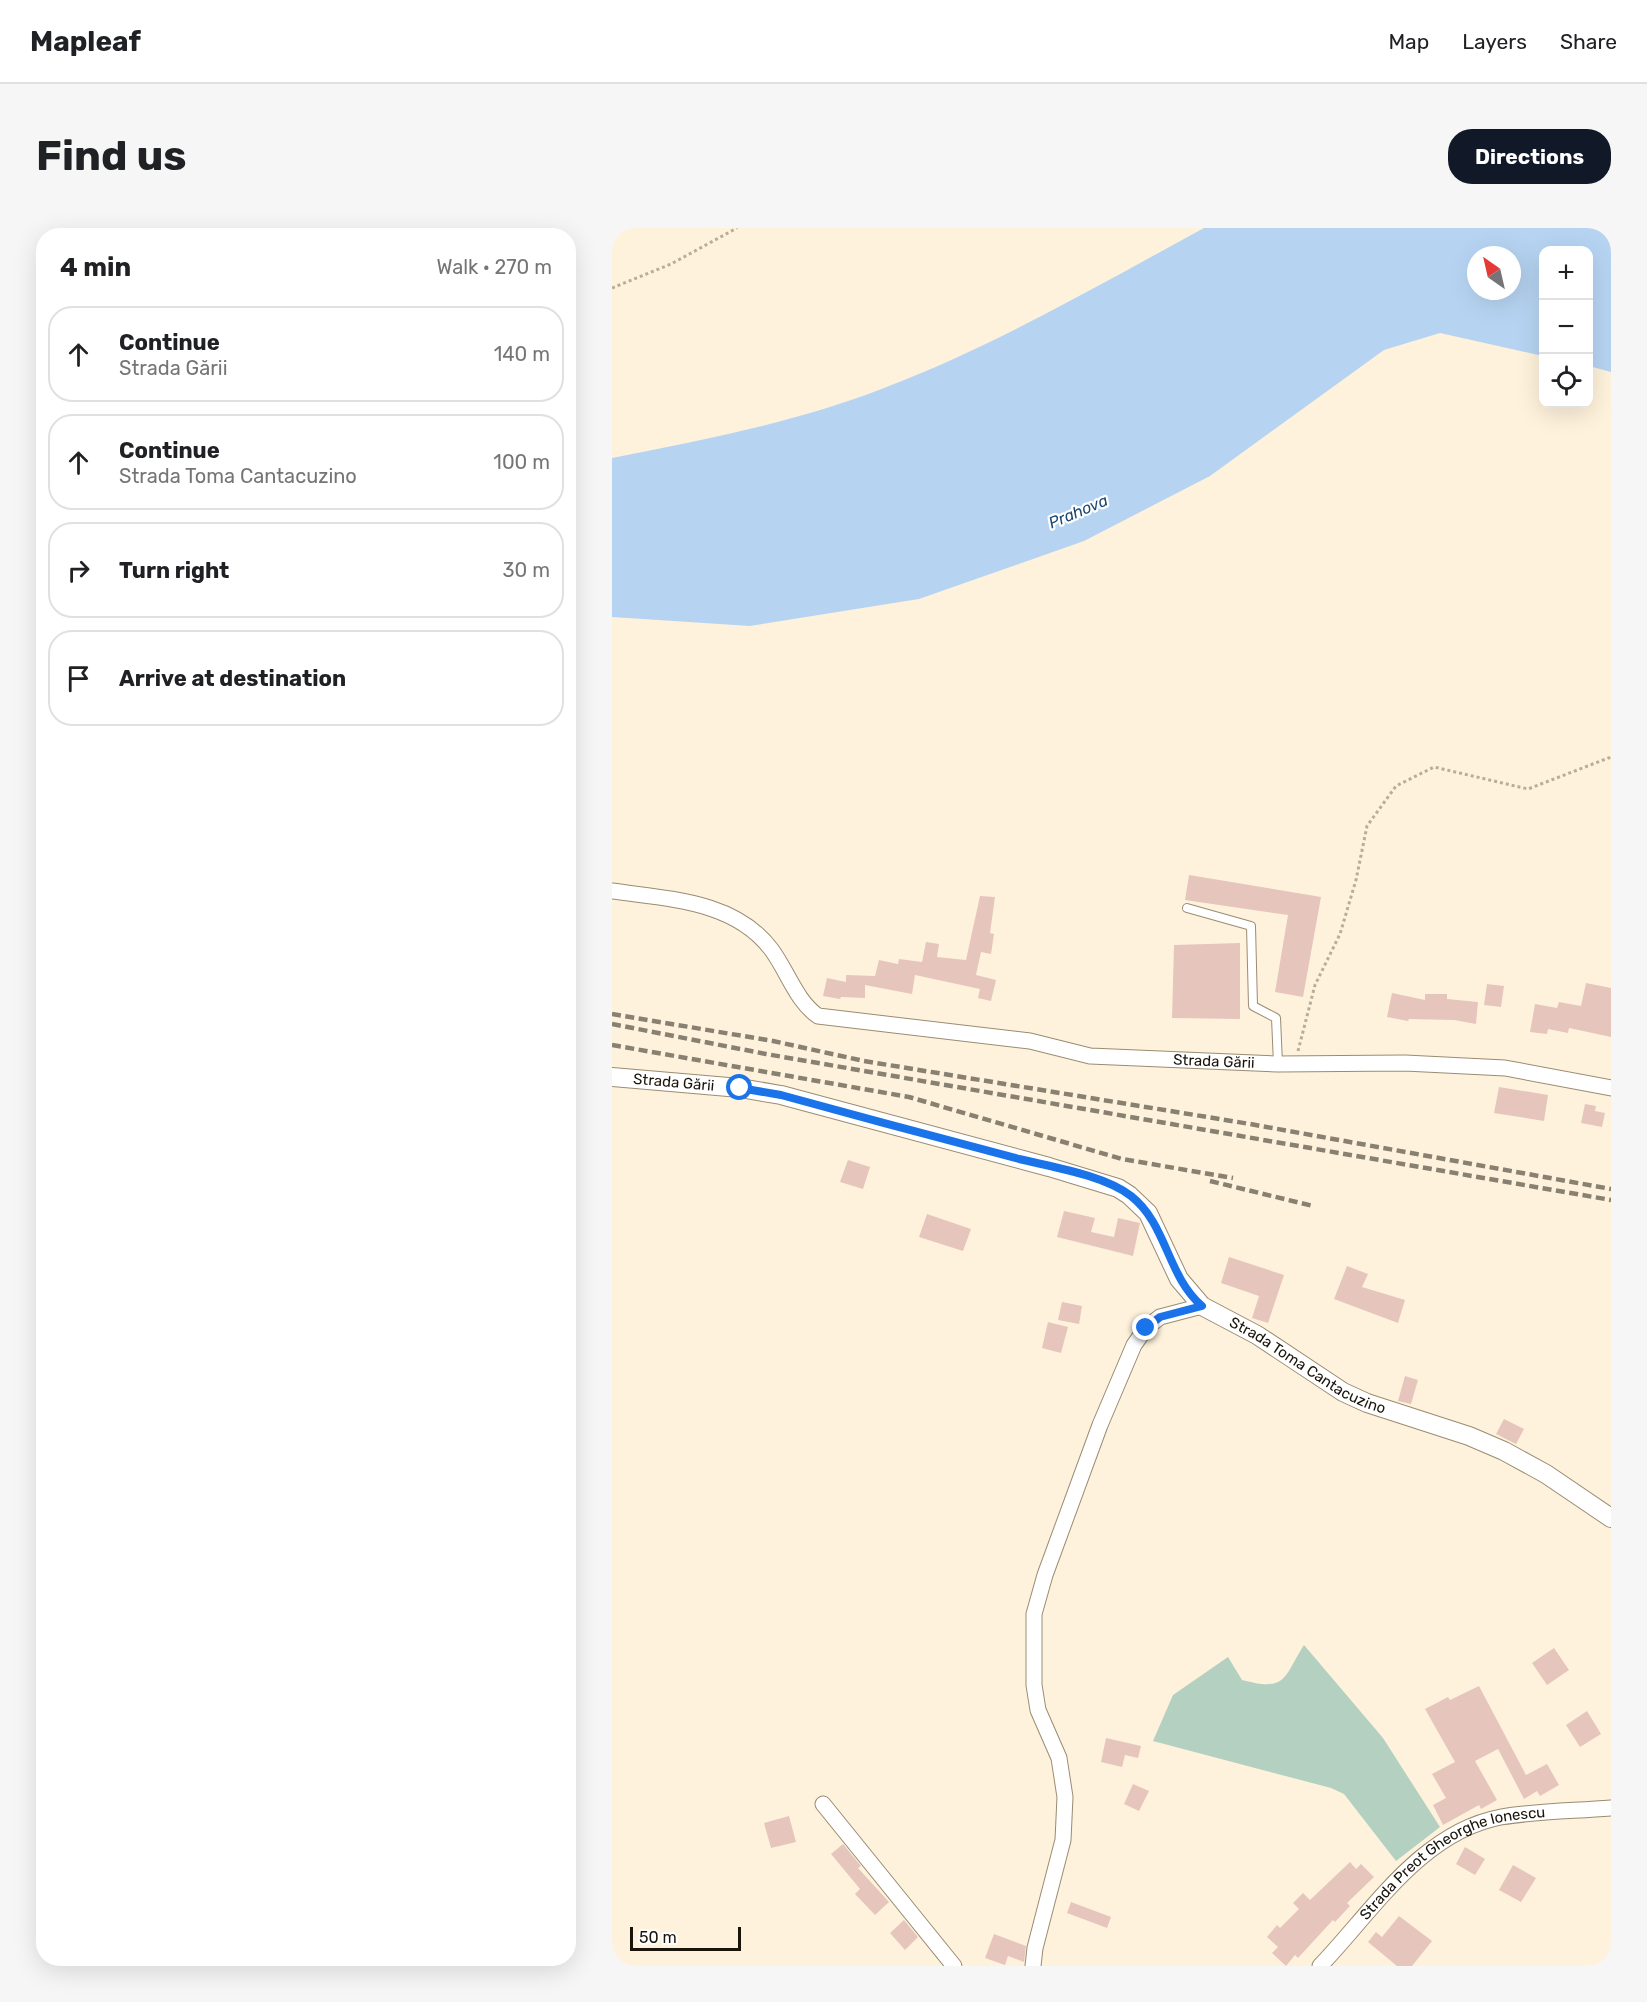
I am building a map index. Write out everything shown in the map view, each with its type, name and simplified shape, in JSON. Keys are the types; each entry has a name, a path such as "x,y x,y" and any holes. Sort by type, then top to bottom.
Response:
{"street":[{"name":"Strada Gării","path":"612,891 680,901 712,908 736,918 770,947 808,1009 818,1016 1030,1041 1090,1056 1278,1064 1405,1063 1505,1068 1611,1088"},
{"name":"Strada Gării","path":"612,1077 740,1088 781,1095 1049,1167"},
{"name":"Strada Toma Cantacuzino","path":"1049,1167 1118,1188 1139,1203 1153,1222 1179,1279 1202,1306 1257,1335 1343,1392 1504,1451 1546,1474 1611,1518"},
{"path":"1033,1966 1035,1948 1064,1840 1065,1797 1059,1758 1038,1710 1034,1684 1034,1614 1045,1575 1100,1425 1134,1345 1146,1328 1160,1317 1202,1306"},
{"path":"823,1804 954,1966"},
{"name":"Strada Preot Gheorghe Ionescu","path":"1320,1966 1378,1900 1440,1843 1500,1817 1611,1808"}],"lane":[{"path":"1187,908 1251,926 1253,1006 1275,1018 1278,1064"}],"path":[{"path":"612,288 671,264 737,228"},
{"path":"1294,1064 1315,985 1340,934 1356,880 1367,826 1396,786 1434,767 1528,789 1611,757"}],"green space":[{"path":"1304,1645 1383,1738 1440,1827 1396,1861 1344,1794 1331,1788 1153,1741 1173,1695 1228,1657 1242,1680 1276,1683 1287,1674"}],"water":[{"name":"Prahova","path":"1204,228 1611,228 1611,372 1593,367 1593,246 1539,246 1539,355 1440,333 1384,350 1210,476 1084,541 919,599 750,626 612,617 612,458 715,437 818,411 851,400 966,353"}],"building":[{"path":"1189,875 1321,897 1303,997 1275,992 1288,915 1185,900"},
{"path":"980,896 995,897 990,933 994,934 991,954 981,952 976,975 996,980 991,1001 978,998 980,989 915,975 912,994 865,985 865,998 841,997 840,999 823,996 827,978 846,982 846,975 875,976 879,960 898,964 899,959 922,962 926,942 939,944 937,957 966,960"},
{"path":"1240,943 1240,1019 1172,1018 1174,945"},
{"path":"1586,983 1611,988 1611,1037 1569,1028 1568,1033 1548,1029 1547,1034 1530,1032 1535,1004 1557,1008 1559,1002 1581,1006"},
{"path":"1487,984 1504,986 1501,1007 1484,1005"},
{"path":"1392,993 1425,1000 1425,994 1447,994 1447,999 1478,1002 1476,1024 1454,1020 1409,1019 1408,1021 1387,1017"},
{"path":"1499,1087 1548,1095 1544,1121 1494,1113"},
{"path":"1585,1104 1596,1106 1595,1111 1605,1113 1602,1127 1581,1123"},
{"path":"848,1160 870,1167 863,1189 840,1182"},
{"path":"1064,1211 1095,1218 1091,1232 1114,1237 1118,1218 1140,1223 1133,1256 1057,1237"},
{"path":"927,1214 971,1229 963,1251 919,1237"},
{"path":"1229,1257 1284,1275 1268,1323 1252,1318 1259,1296 1221,1283"},
{"path":"1347,1266 1368,1274 1362,1287 1405,1300 1398,1323 1334,1299"},
{"path":"1062,1302 1082,1306 1079,1324 1058,1320"},
{"path":"1048,1322 1068,1327 1061,1353 1042,1348"},
{"path":"1405,1376 1418,1380 1411,1404 1398,1401"},
{"path":"1504,1419 1524,1429 1516,1444 1496,1434"},
{"path":"1554,1648 1569,1670 1547,1685 1532,1663"},
{"path":"1479,1686 1526,1775 1547,1764 1559,1785 1540,1796 1537,1791 1524,1799 1498,1749 1475,1761 1497,1800 1481,1809 1479,1805 1443,1825 1433,1805 1446,1798 1432,1774 1455,1762 1425,1709 1448,1697 1450,1700"},
{"path":"1587,1711 1601,1734 1580,1747 1566,1725"},
{"path":"1106,1738 1141,1746 1138,1758 1125,1755 1122,1767 1101,1762"},
{"path":"1133,1784 1149,1791 1139,1811 1124,1804"},
{"path":"789,1816 796,1842 771,1848 764,1823"},
{"path":"843,1844 861,1866 858,1868 889,1902 875,1915 855,1894 860,1889 831,1854"},
{"path":"1465,1847 1485,1859 1475,1875 1456,1864"},
{"path":"1350,1862 1356,1869 1361,1864 1374,1877 1347,1903 1350,1906 1335,1922 1333,1920 1298,1958 1295,1955 1286,1966 1272,1953 1278,1947 1267,1937 1277,1925 1280,1928 1299,1909 1293,1903 1303,1893 1310,1900"},
{"path":"1513,1865 1536,1878 1521,1902 1499,1890"},
{"path":"1071,1902 1111,1917 1107,1928 1067,1913"},
{"path":"1399,1916 1432,1941 1412,1966 1397,1966 1368,1942 1376,1932 1382,1937"},
{"path":"904,1920 918,1937 905,1950 890,1933"},
{"path":"994,1934 1026,1946 1024,1962 1008,1956 1005,1965 985,1958"}],"railway":[{"path":"612,1014 773,1041 864,1061 1250,1124 1611,1189"},
{"path":"612,1024 766,1054 1611,1200"},
{"path":"612,1045 909,1097 1122,1159 1233,1178"},
{"path":"1210,1181 1313,1206"}],"route":[{"path":"740,1088 781,1095 1049,1167 1118,1188 1139,1203 1148,1213 1179,1279 1202,1306 1160,1317 1146,1328"}]}
